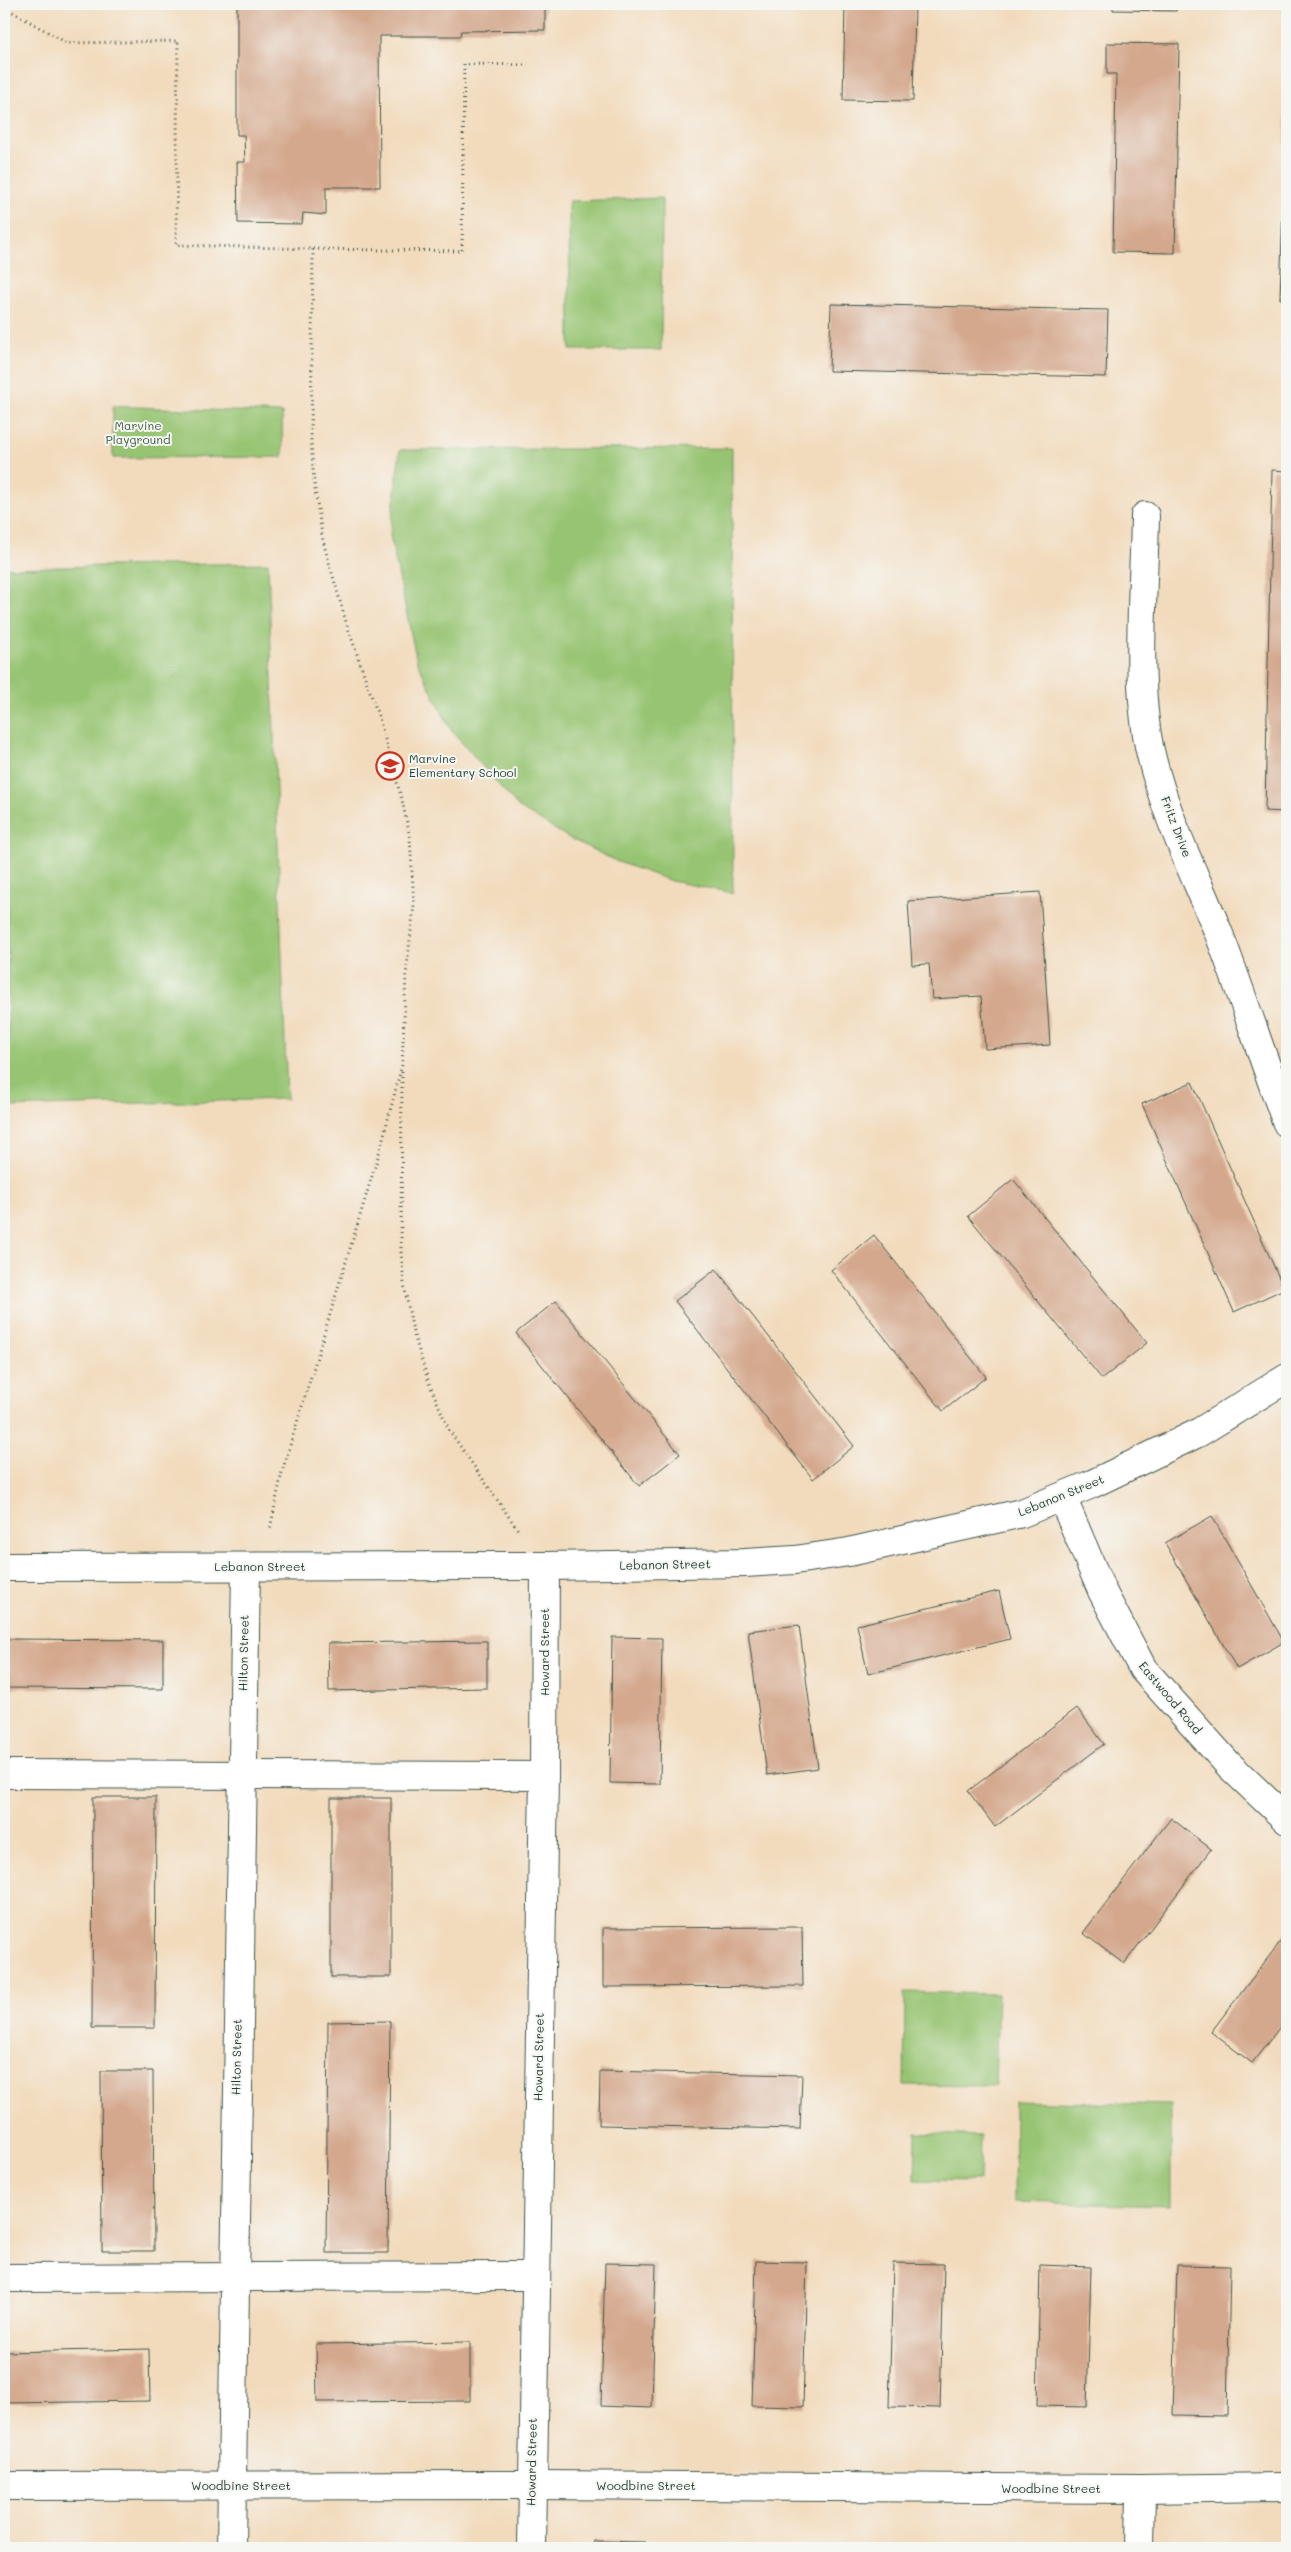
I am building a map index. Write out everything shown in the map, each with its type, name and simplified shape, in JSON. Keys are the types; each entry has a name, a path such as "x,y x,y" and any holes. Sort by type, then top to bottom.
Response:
{"street":[{"name":"Fritz Drive","path":"1145,516 1142,676 1149,747 1170,821 1219,934 1287,1123"},
{"name":"Lebanon Street","path":"4,1567 545,1566 745,1563 795,1560 849,1552 1022,1513 1062,1497 1198,1433 1287,1378"},
{"name":"Eastwood Road","path":"1062,1497 1102,1591 1143,1669 1223,1758 1287,1820"},
{"name":"Howard Street","path":"532,2548 544,1776 545,1566"},
{"name":"Hilton Street","path":"231,2548 241,1776 246,1567"},
{"path":"4,1774 544,1776"},
{"path":"4,2278 535,2276"},
{"name":"Woodbine Street","path":"4,2486 532,2485 1141,2489 1287,2487"},
{"path":"1140,2548 1141,2489"}],"path":[{"path":"4,7 67,43 178,41 176,245 462,251 464,64 528,65"},
{"path":"313,249 311,441 314,483 322,541 346,622 379,718 410,837 414,905 406,975 402,1065 401,1252 404,1284 413,1332 429,1383 449,1430 518,1530"},
{"path":"270,1529 282,1472 380,1150 402,1065"}],"green space":[{"path":"662,198 661,350 570,350 569,201"},
{"name":"Marvine Playground","path":"113,406 282,413 283,457 113,458"},
{"path":"732,448 733,893 671,881 618,862 569,838 518,807 451,730 417,662 390,535 400,450"},
{"path":"268,563 287,1099 9,1107 4,568"},
{"path":"905,1992 998,1994 995,2086 904,2085"},
{"path":"1015,2101 1171,2105 1171,2206 1014,2202"},
{"path":"916,2133 980,2136 979,2181 915,2180"}],"building":[{"path":"237,4 545,4 545,30 461,31 460,36 379,36 380,187 326,187 326,215 303,213 302,224 238,223 237,162 245,162 244,135 237,135"},
{"path":"845,4 915,4 913,101 843,100"},
{"path":"1113,4 1177,4 1176,11 1113,10"},
{"path":"1107,43 1179,44 1175,253 1113,252 1116,74 1107,74"},
{"path":"1286,110 1287,299 1280,299"},
{"path":"831,304 1108,310 1106,377 829,371"},
{"path":"1272,470 1287,471 1287,812 1265,811"},
{"path":"1040,892 1050,1045 985,1049 981,996 932,999 929,964 912,965 908,901"},
{"path":"1192,1082 1284,1289 1234,1312 1142,1104"},
{"path":"1013,1179 1147,1343 1102,1379 968,1216"},
{"path":"874,1235 986,1377 943,1411 831,1270"},
{"path":"716,1269 854,1446 813,1479 675,1301"},
{"path":"556,1301 680,1454 639,1486 516,1333"},
{"path":"1212,1516 1284,1642 1237,1669 1165,1543"},
{"path":"999,1591 1010,1639 868,1674 857,1625"},
{"path":"799,1625 818,1768 767,1775 748,1631"},
{"path":"612,1637 662,1638 660,1784 610,1783"},
{"path":"5,1639 163,1640 163,1689 5,1688"},
{"path":"487,1641 487,1688 329,1691 328,1643"},
{"path":"1077,1708 1104,1744 995,1827 968,1791"},
{"path":"93,1797 156,1797 155,2028 92,2028"},
{"path":"331,1798 391,1798 391,1977 331,1977"},
{"path":"1171,1818 1211,1849 1124,1964 1083,1933"},
{"path":"802,1927 803,1986 603,1987 603,1928"},
{"path":"1287,1933 1287,2018 1252,2063 1211,2032"},
{"path":"390,2021 388,2253 326,2253 328,2022"},
{"path":"101,2071 153,2071 154,2251 102,2251"},
{"path":"600,2071 802,2075 800,2129 599,2125"},
{"path":"756,2261 807,2262 803,2407 752,2406"},
{"path":"605,2263 656,2264 652,2408 601,2406"},
{"path":"893,2263 944,2264 940,2408 889,2407"},
{"path":"1040,2265 1091,2267 1087,2407 1037,2406"},
{"path":"1177,2265 1230,2266 1227,2416 1173,2415"},
{"path":"470,2342 470,2401 317,2402 316,2344"},
{"path":"149,2349 150,2401 4,2403 4,2352"},
{"path":"594,2541 645,2542 645,2548 593,2548"}],"place":[{"name":"Marvine Elementary School","path":"390,766"}]}
